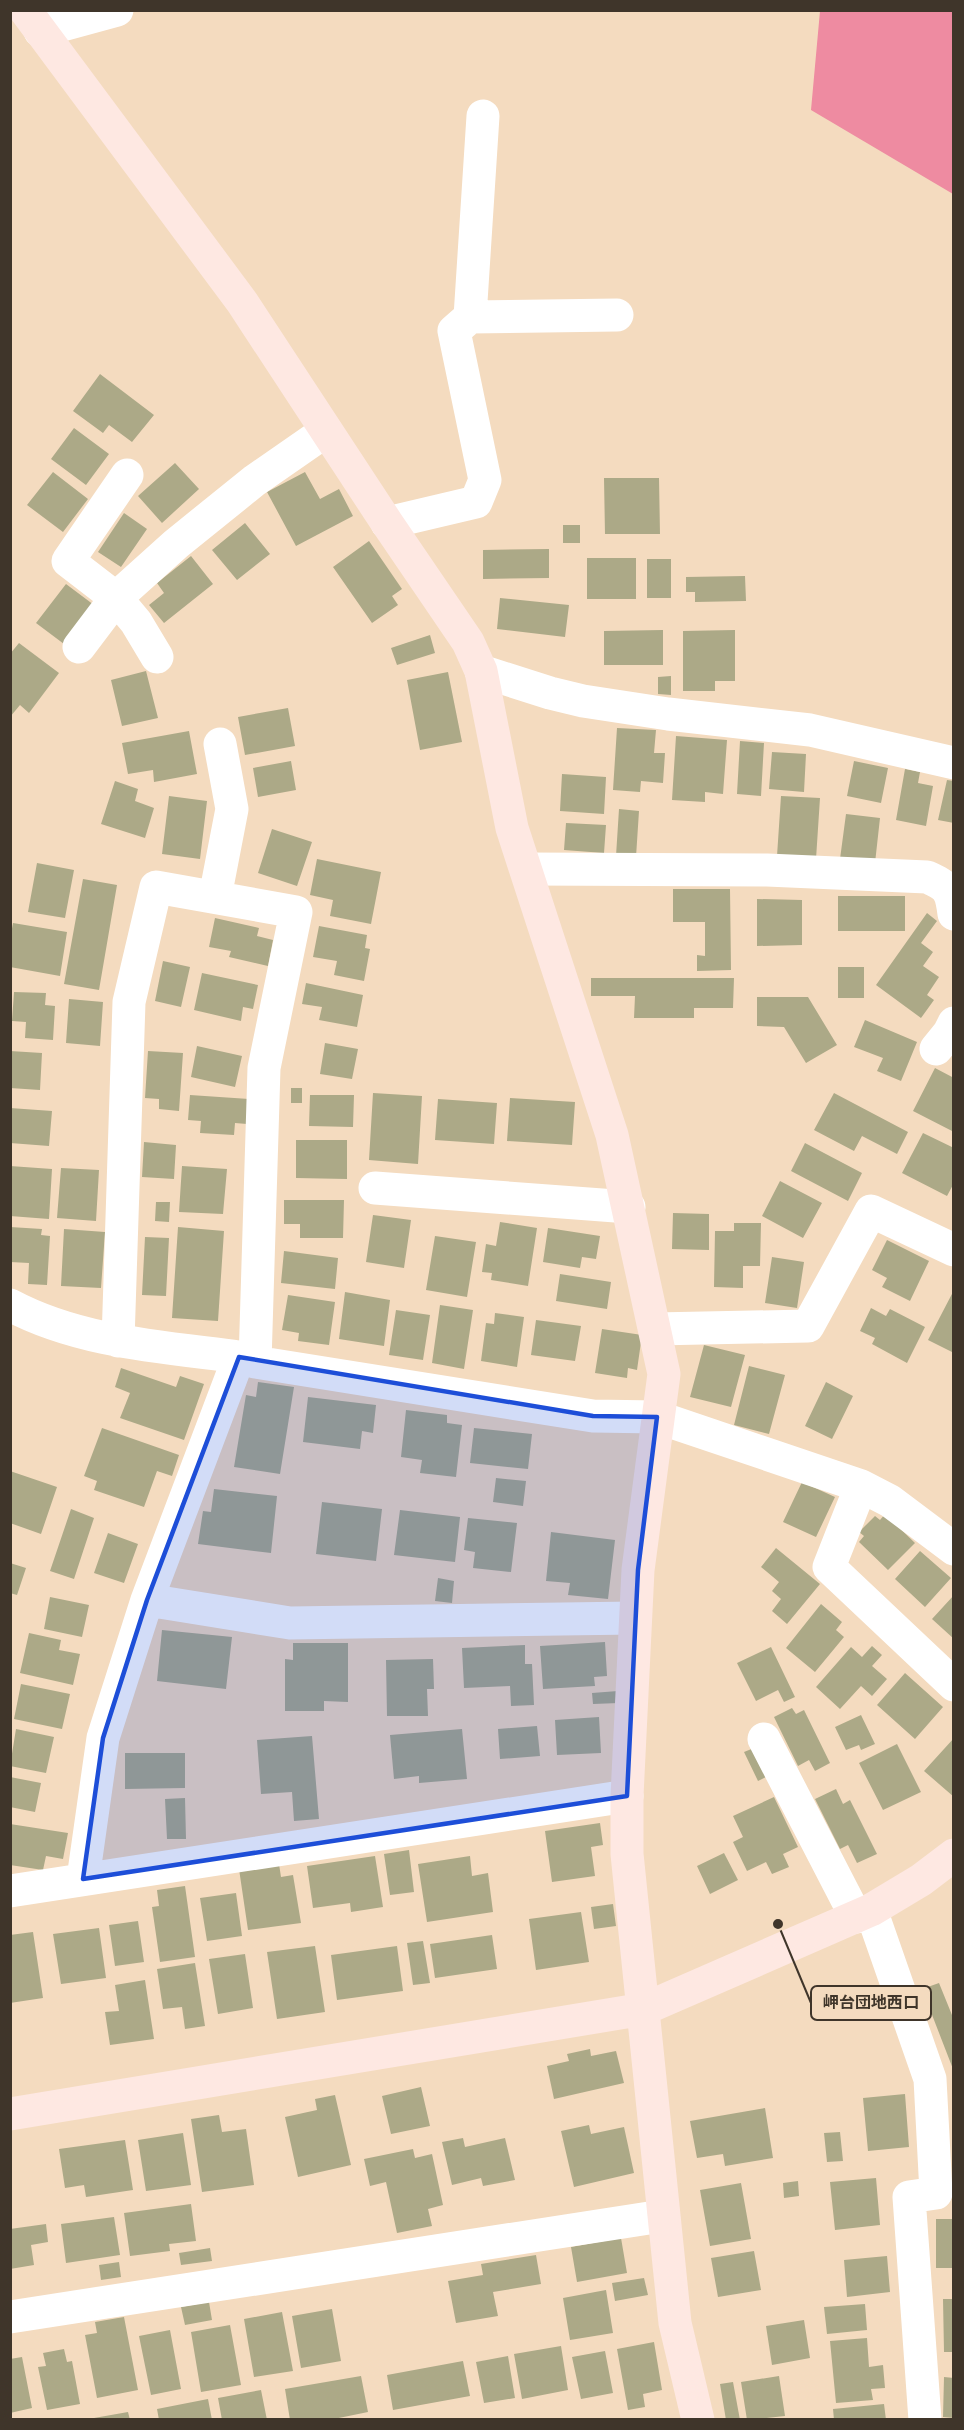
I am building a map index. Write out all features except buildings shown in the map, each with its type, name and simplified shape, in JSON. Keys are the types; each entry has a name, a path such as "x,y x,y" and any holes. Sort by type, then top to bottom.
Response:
{"street":[{"path":"24,19 117,10"},
{"path":"24,19 242,302 468,642 481,671 512,828 612,1135 664,1374 657,1417 635,1618 627,1796 627,1854 675,2323 698,2420"},
{"path":"470,317 483,116"},
{"path":"387,523 476,502 485,480 454,331 470,317 617,315"},
{"path":"79,647 116,598 176,544 219,509 326,431"},
{"path":"127,475 68,561 116,598 136,622 157,657"},
{"path":"481,671 550,693 583,700 668,714 810,730 954,764"},
{"path":"215,897 232,809 220,744"},
{"path":"526,869 766,870 927,877 943,884 952,895 954,914"},
{"path":"83,1879 103,1738 147,1600 247,1360 264,1068 296,912 156,887 129,1002 118,1341"},
{"path":"375,1188 629,1207"},
{"path":"655,1329 808,1326 871,1210 954,1250"},
{"path":"10,1305 34,1317 118,1341 593,1416 657,1417 861,1486 890,1501 954,1548"},
{"path":"861,1486 828,1567 954,1685"},
{"path":"147,1600 290,1623 635,1618"},
{"path":"764,1739 864,1914 930,2079 936,2193 909,2198 925,2420"},
{"path":"10,1891 627,1796"},
{"path":"10,2114 644,2008 864,1914 921,1880 954,1855"},
{"path":"10,2317 663,2216"}],"highlighted area":[{"path":"239,1357 593,1416 657,1417 638,1570 627,1796 83,1879 103,1738 147,1600"}],"shaded area":[{"path":"820,11 953,11 953,194 811,110"}],"place":[{"name":"岬台団地西口","path":"778,1924"}]}
